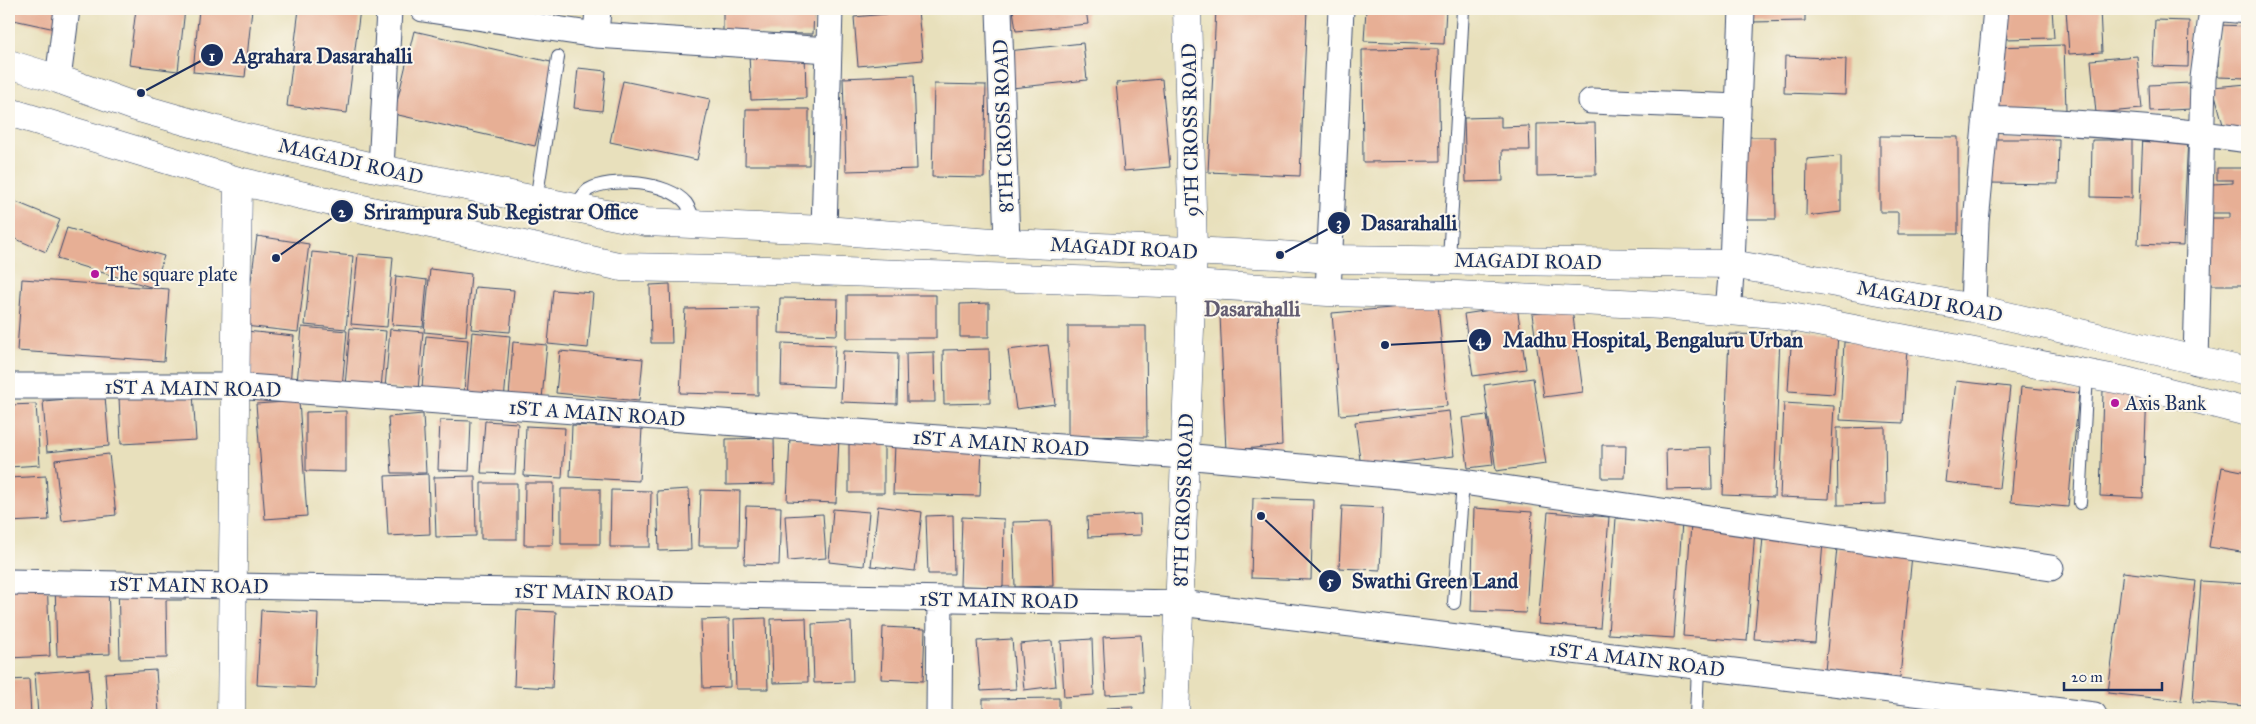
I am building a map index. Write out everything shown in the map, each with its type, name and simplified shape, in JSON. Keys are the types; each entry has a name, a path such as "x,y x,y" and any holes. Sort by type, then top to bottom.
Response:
{"main road":[{"name":"9TH CROSS ROAD","path":"1187,9 1192,251 1190,284"},
{"name":"MAGADI ROAD","path":"9,64 58,78 154,112 234,134 381,169 646,222 824,230 1007,242 1330,259 1732,264 1973,308 2196,362 2247,372"},
{"name":"MAGADI ROAD","path":"9,112 238,181 622,266 1190,284 1328,292 1457,295 1662,305 1786,316 2087,374 2247,412"},
{"path":"231,715 238,181"},
{"name":"8TH CROSS ROAD","path":"1175,715 1190,284"}],"street":[{"path":"58,78 67,9"},
{"path":"381,169 389,9"},
{"path":"423,9 596,35 829,50"},
{"path":"596,35 598,9"},
{"path":"824,230 830,9"},
{"name":"8TH CROSS ROAD","path":"999,9 1007,242"},
{"path":"1328,292 1341,9"},
{"path":"1728,311 1732,264 1742,9"},
{"path":"1973,308 1976,222 1996,9"},
{"path":"2196,362 2203,78 2212,9"},
{"path":"2224,9 2247,11"},
{"path":"1591,101 1738,107"},
{"path":"1985,119 2094,123 2202,133 2247,140"},
{"name":"1ST A MAIN ROAD","path":"9,386 235,386 1184,456 1462,482 2050,568"},
{"name":"1ST MAIN ROAD","path":"9,582 1180,604"},
{"path":"939,715 940,599"},
{"name":"1ST A MAIN ROAD","path":"1180,604 2094,715"}],"lane":[{"path":"1448,260 1464,9"},
{"path":"536,201 558,57"},
{"path":"574,208 587,190 609,183 644,184 671,192 685,202 697,225"},
{"path":"2080,503 2087,374"},
{"path":"1454,603 1462,482"},
{"path":"1696,715 1698,667"}],"building":[{"path":"9,9 59,9 55,29 9,19"},
{"path":"136,9 185,9 178,71 129,65"},
{"path":"199,9 252,9 245,77 193,72"},
{"path":"299,9 360,9 347,113 287,106"},
{"path":"723,9 814,9 813,34 723,33"},
{"path":"1013,9 1086,9 1088,24 1016,31"},
{"path":"1216,9 1307,9 1300,176 1208,172"},
{"path":"1366,9 1446,9 1444,44 1364,41"},
{"path":"1751,9 1805,9 1805,21 1751,22"},
{"path":"1860,9 1914,9 1914,11 1860,11"},
{"path":"2003,9 2052,9 2054,38 2004,39"},
{"path":"2066,9 2100,9 2102,52 2069,54"},
{"path":"918,11 923,60 858,66 854,17"},
{"path":"2155,20 2189,21 2188,67 2153,66"},
{"path":"2219,25 2247,26 2247,78 2218,77"},
{"path":"414,31 555,63 535,146 394,114"},
{"path":"1083,43 1087,80 1012,88 1008,51"},
{"path":"2064,45 2066,110 1996,112 1994,47"},
{"path":"1438,49 1440,161 1363,162 1362,50"},
{"path":"805,51 806,98 751,100 749,53"},
{"path":"1785,56 1846,59 1845,95 1784,93"},
{"path":"2137,56 2142,109 2096,113 2091,60"},
{"path":"578,68 606,71 602,111 574,108"},
{"path":"914,75 917,169 846,171 843,78"},
{"path":"1162,79 1170,167 1124,171 1116,83"},
{"path":"623,81 710,99 697,160 610,142"},
{"path":"2190,83 2191,109 2150,111 2149,85"},
{"path":"934,84 986,85 984,178 932,177"},
{"path":"2247,84 2247,133 2225,132 2213,87"},
{"path":"746,109 809,109 809,165 745,165"},
{"path":"1501,117 1501,127 1529,126 1530,150 1502,150 1503,181 1466,182 1464,118"},
{"path":"1595,123 1596,175 1537,176 1537,124"},
{"path":"2143,134 2188,136 2183,246 2138,244"},
{"path":"1880,136 1958,137 1958,234 1898,234 1898,212 1880,212"},
{"path":"1744,137 1775,137 1776,219 1746,219"},
{"path":"1990,139 2059,139 2058,184 1989,183"},
{"path":"2092,140 2132,140 2132,198 2091,197"},
{"path":"1841,156 1841,212 1806,216 1807,159"},
{"path":"2217,168 2247,168 2247,285 2207,285 2207,218 2230,218 2230,213 2212,213 2212,184 2233,183 2233,180 2217,180"},
{"path":"9,199 60,220 46,252 9,236"},
{"path":"67,228 164,256 154,288 57,259"},
{"path":"257,236 309,244 298,332 245,326"},
{"path":"9,245 13,246 10,281 9,281"},
{"path":"312,252 353,256 346,329 305,325"},
{"path":"358,254 393,257 387,327 351,324"},
{"path":"430,269 471,274 466,336 424,332"},
{"path":"396,276 427,280 423,327 392,325"},
{"path":"22,279 169,289 164,361 17,351"},
{"path":"670,284 672,343 651,343 650,285"},
{"path":"475,287 514,290 510,332 471,329"},
{"path":"553,290 593,293 588,348 548,344"},
{"path":"847,295 936,295 936,338 847,338"},
{"path":"780,298 838,299 837,335 779,333"},
{"path":"989,303 989,337 960,337 960,304"},
{"path":"1438,304 1447,406 1340,415 1332,313"},
{"path":"1517,306 1526,369 1473,376 1464,314"},
{"path":"1277,307 1282,445 1226,451 1220,315"},
{"path":"758,308 758,395 680,393 685,309"},
{"path":"1572,309 1583,392 1544,397 1532,314"},
{"path":"1068,326 1146,326 1147,437 1068,436"},
{"path":"302,327 347,331 342,388 297,383"},
{"path":"350,328 386,331 381,389 345,386"},
{"path":"390,329 423,332 418,390 385,388"},
{"path":"246,331 294,336 290,385 241,381"},
{"path":"472,332 510,336 504,400 467,396"},
{"path":"1792,332 1838,334 1834,394 1788,391"},
{"path":"1729,334 1780,335 1774,497 1723,495"},
{"path":"426,336 468,340 464,393 422,389"},
{"path":"513,342 547,345 542,399 509,397"},
{"path":"1844,342 1907,345 1903,423 1840,420"},
{"path":"782,343 835,345 833,387 781,385"},
{"path":"1048,345 1055,404 1016,409 1008,350"},
{"path":"989,349 990,403 944,404 943,350"},
{"path":"560,351 643,359 639,401 556,393"},
{"path":"843,351 898,353 897,404 841,402"},
{"path":"934,352 935,402 907,402 906,353"},
{"path":"1533,378 1546,464 1496,471 1484,385"},
{"path":"1956,381 2010,387 1999,488 1945,482"},
{"path":"2021,387 2079,393 2068,507 2011,502"},
{"path":"2103,390 2147,391 2143,498 2100,496"},
{"path":"193,393 196,440 121,444 119,396"},
{"path":"105,396 109,446 47,452 43,401"},
{"path":"299,401 307,516 265,519 256,404"},
{"path":"1784,403 1834,406 1829,499 1780,497"},
{"path":"36,404 40,465 9,467 9,405"},
{"path":"346,411 346,472 306,471 306,412"},
{"path":"1449,411 1454,456 1361,467 1355,422"},
{"path":"423,414 426,473 392,473 388,417"},
{"path":"1487,415 1493,465 1468,468 1462,418"},
{"path":"440,420 471,421 469,471 438,470"},
{"path":"485,421 518,423 515,474 481,473"},
{"path":"572,425 642,428 639,481 570,477"},
{"path":"526,426 565,428 562,478 524,476"},
{"path":"1885,427 1886,504 1838,505 1837,428"},
{"path":"790,437 839,438 836,503 787,501"},
{"path":"774,438 775,484 726,485 726,439"},
{"path":"849,438 884,438 884,493 849,493"},
{"path":"895,444 982,446 980,496 893,494"},
{"path":"1602,445 1626,445 1625,478 1602,478"},
{"path":"1711,447 1712,489 1667,490 1666,449"},
{"path":"109,454 116,515 62,521 55,460"},
{"path":"2222,467 2247,472 2247,553 2209,547"},
{"path":"428,474 430,534 388,536 385,476"},
{"path":"46,476 49,520 9,522 9,478"},
{"path":"475,476 476,536 436,537 434,477"},
{"path":"481,483 517,483 517,539 481,539"},
{"path":"525,483 554,483 553,545 524,545"},
{"path":"561,489 600,489 600,544 561,544"},
{"path":"689,489 691,550 659,551 657,491"},
{"path":"611,490 651,491 650,547 610,547"},
{"path":"701,490 740,491 739,546 699,546"},
{"path":"1253,498 1313,500 1311,580 1251,578"},
{"path":"746,506 781,507 779,565 744,564"},
{"path":"878,506 922,512 915,571 871,566"},
{"path":"1342,506 1383,508 1380,570 1339,568"},
{"path":"1474,508 1532,512 1526,613 1471,611"},
{"path":"833,509 869,512 864,566 829,562"},
{"path":"1548,512 1609,517 1600,628 1538,624"},
{"path":"823,514 826,558 788,561 785,516"},
{"path":"1140,514 1141,535 1088,537 1087,517"},
{"path":"953,515 954,574 928,574 926,516"},
{"path":"962,517 1004,519 1003,587 960,586"},
{"path":"1616,518 1682,522 1674,638 1608,634"},
{"path":"1051,521 1053,586 1015,587 1013,522"},
{"path":"1691,524 1755,529 1747,641 1683,636"},
{"path":"1763,537 1823,542 1815,643 1754,639"},
{"path":"1837,548 1912,555 1900,677 1825,671"},
{"path":"2123,572 2196,581 2181,701 2108,693"},
{"path":"47,578 50,656 9,658 9,579"},
{"path":"108,580 110,654 57,656 55,582"},
{"path":"2201,581 2247,584 2247,706 2193,702"},
{"path":"118,583 186,586 186,600 166,600 167,658 120,659"},
{"path":"261,610 318,613 315,688 257,685"},
{"path":"517,610 556,612 552,688 514,686"},
{"path":"766,618 768,689 736,689 734,619"},
{"path":"806,618 808,682 773,683 771,619"},
{"path":"729,619 730,687 703,688 701,620"},
{"path":"851,622 853,682 814,683 812,624"},
{"path":"883,627 925,629 923,681 881,679"},
{"path":"1141,635 1144,693 1106,695 1103,637"},
{"path":"1012,639 1016,689 981,691 977,641"},
{"path":"1092,639 1094,695 1064,697 1061,641"},
{"path":"1052,641 1056,686 1024,690 1020,644"},
{"path":"89,669 93,715 38,715 35,673"},
{"path":"156,670 159,713 108,715 105,673"},
{"path":"29,679 31,715 9,715 9,680"},
{"path":"1059,698 1059,715 983,715 983,699"},
{"path":"1133,707 1133,715 1106,715 1106,708"}],"place":[{"name":"Agrahara Dasarahalli","path":"141,93"},
{"name":"Dasarahalli","path":"1280,255"},
{"name":"Srirampura Sub Registrar Office","path":"276,258"},
{"name":"The square plate","path":"95,274"},
{"name":"Madhu Hospital, Bengaluru Urban","path":"1385,345"},
{"name":"Axis Bank","path":"2115,403"},
{"name":"Swathi Green Land","path":"1261,516"}],"district":[{"name":"Dasarahalli","path":"1252,309"}]}
